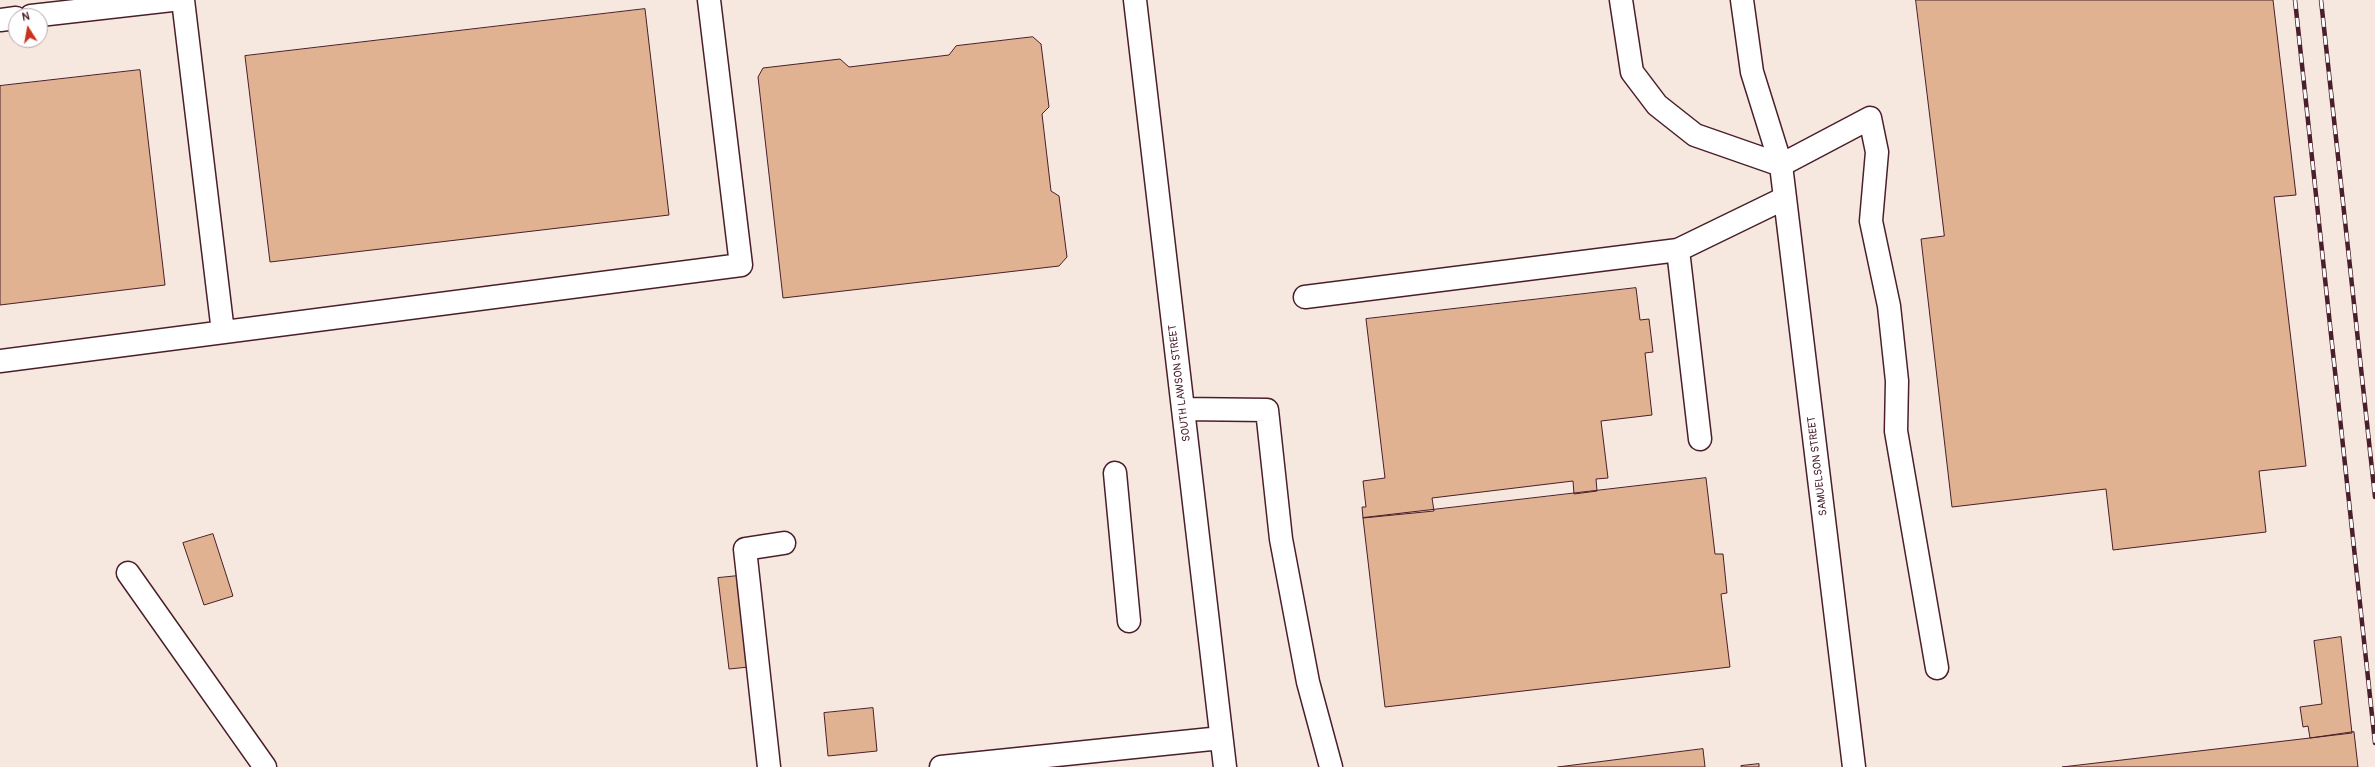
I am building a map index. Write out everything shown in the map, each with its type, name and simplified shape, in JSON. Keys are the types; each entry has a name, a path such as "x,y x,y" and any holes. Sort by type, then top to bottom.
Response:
{"street":[{"path":"48,14 172,0"},
{"path":"183,0 223,332"},
{"path":"0,361 742,265 709,0"},
{"name":"SOUTH LAWSON STREET","path":"1135,0 1224,767"},
{"path":"1621,0 1632,72 1657,105 1695,135 1781,165 1870,118 1877,152 1871,221 1890,314 1897,382 1896,431 1937,668"},
{"name":"SAMUELSON STREET","path":"1742,0 1752,72 1781,165 1854,767"},
{"path":"1305,297 1678,250 1785,198"},
{"path":"1678,250 1700,439"},
{"path":"1183,409 1267,410 1281,539 1308,682 1331,767"},
{"path":"1115,472 1129,621"},
{"path":"770,767 745,548 784,543"},
{"path":"128,573 265,767"},
{"path":"941,767 1221,738"}],"shaded area":[{"path":"0,0 2375,0 2375,767 0,767"}],"building":[{"path":"1916,0 2273,0 2296,195 2274,197 2306,466 2259,471 2266,532 2113,550 2106,489 1952,507 1921,239 1944,236"},
{"path":"645,9 669,215 270,262 245,56"},
{"path":"1033,37 1041,44 1049,107 1042,114 1051,191 1059,196 1067,257 1059,266 783,298 758,77 763,68 840,59 849,67 949,55 956,46"},
{"path":"140,70 165,285 0,305 0,86"},
{"path":"1636,288 1640,320 1649,319 1653,352 1645,353 1652,415 1601,421 1608,478 1596,479 1597,491 1574,494 1573,481 1432,498 1434,511 1363,518 1362,507 1366,507 1363,481 1385,478 1366,319"},
{"path":"1706,478 1715,554 1723,554 1727,593 1721,594 1730,667 1385,707 1363,518"},
{"path":"213,534 233,596 204,605 183,543"},
{"path":"738,576 749,667 729,669 718,578"},
{"path":"2341,637 2352,733 2310,738 2308,726 2303,727 2300,707 2322,704 2314,641"},
{"path":"873,708 877,751 828,756 824,713"},
{"path":"2354,732 2358,767 2062,767 2310,738"},
{"path":"1703,749 1705,767 1558,767"},
{"path":"1759,764 1759,767 1741,767 1741,766"}],"railway":[{"path":"2295,0 2375,743"},
{"path":"2321,0 2375,497"}]}
